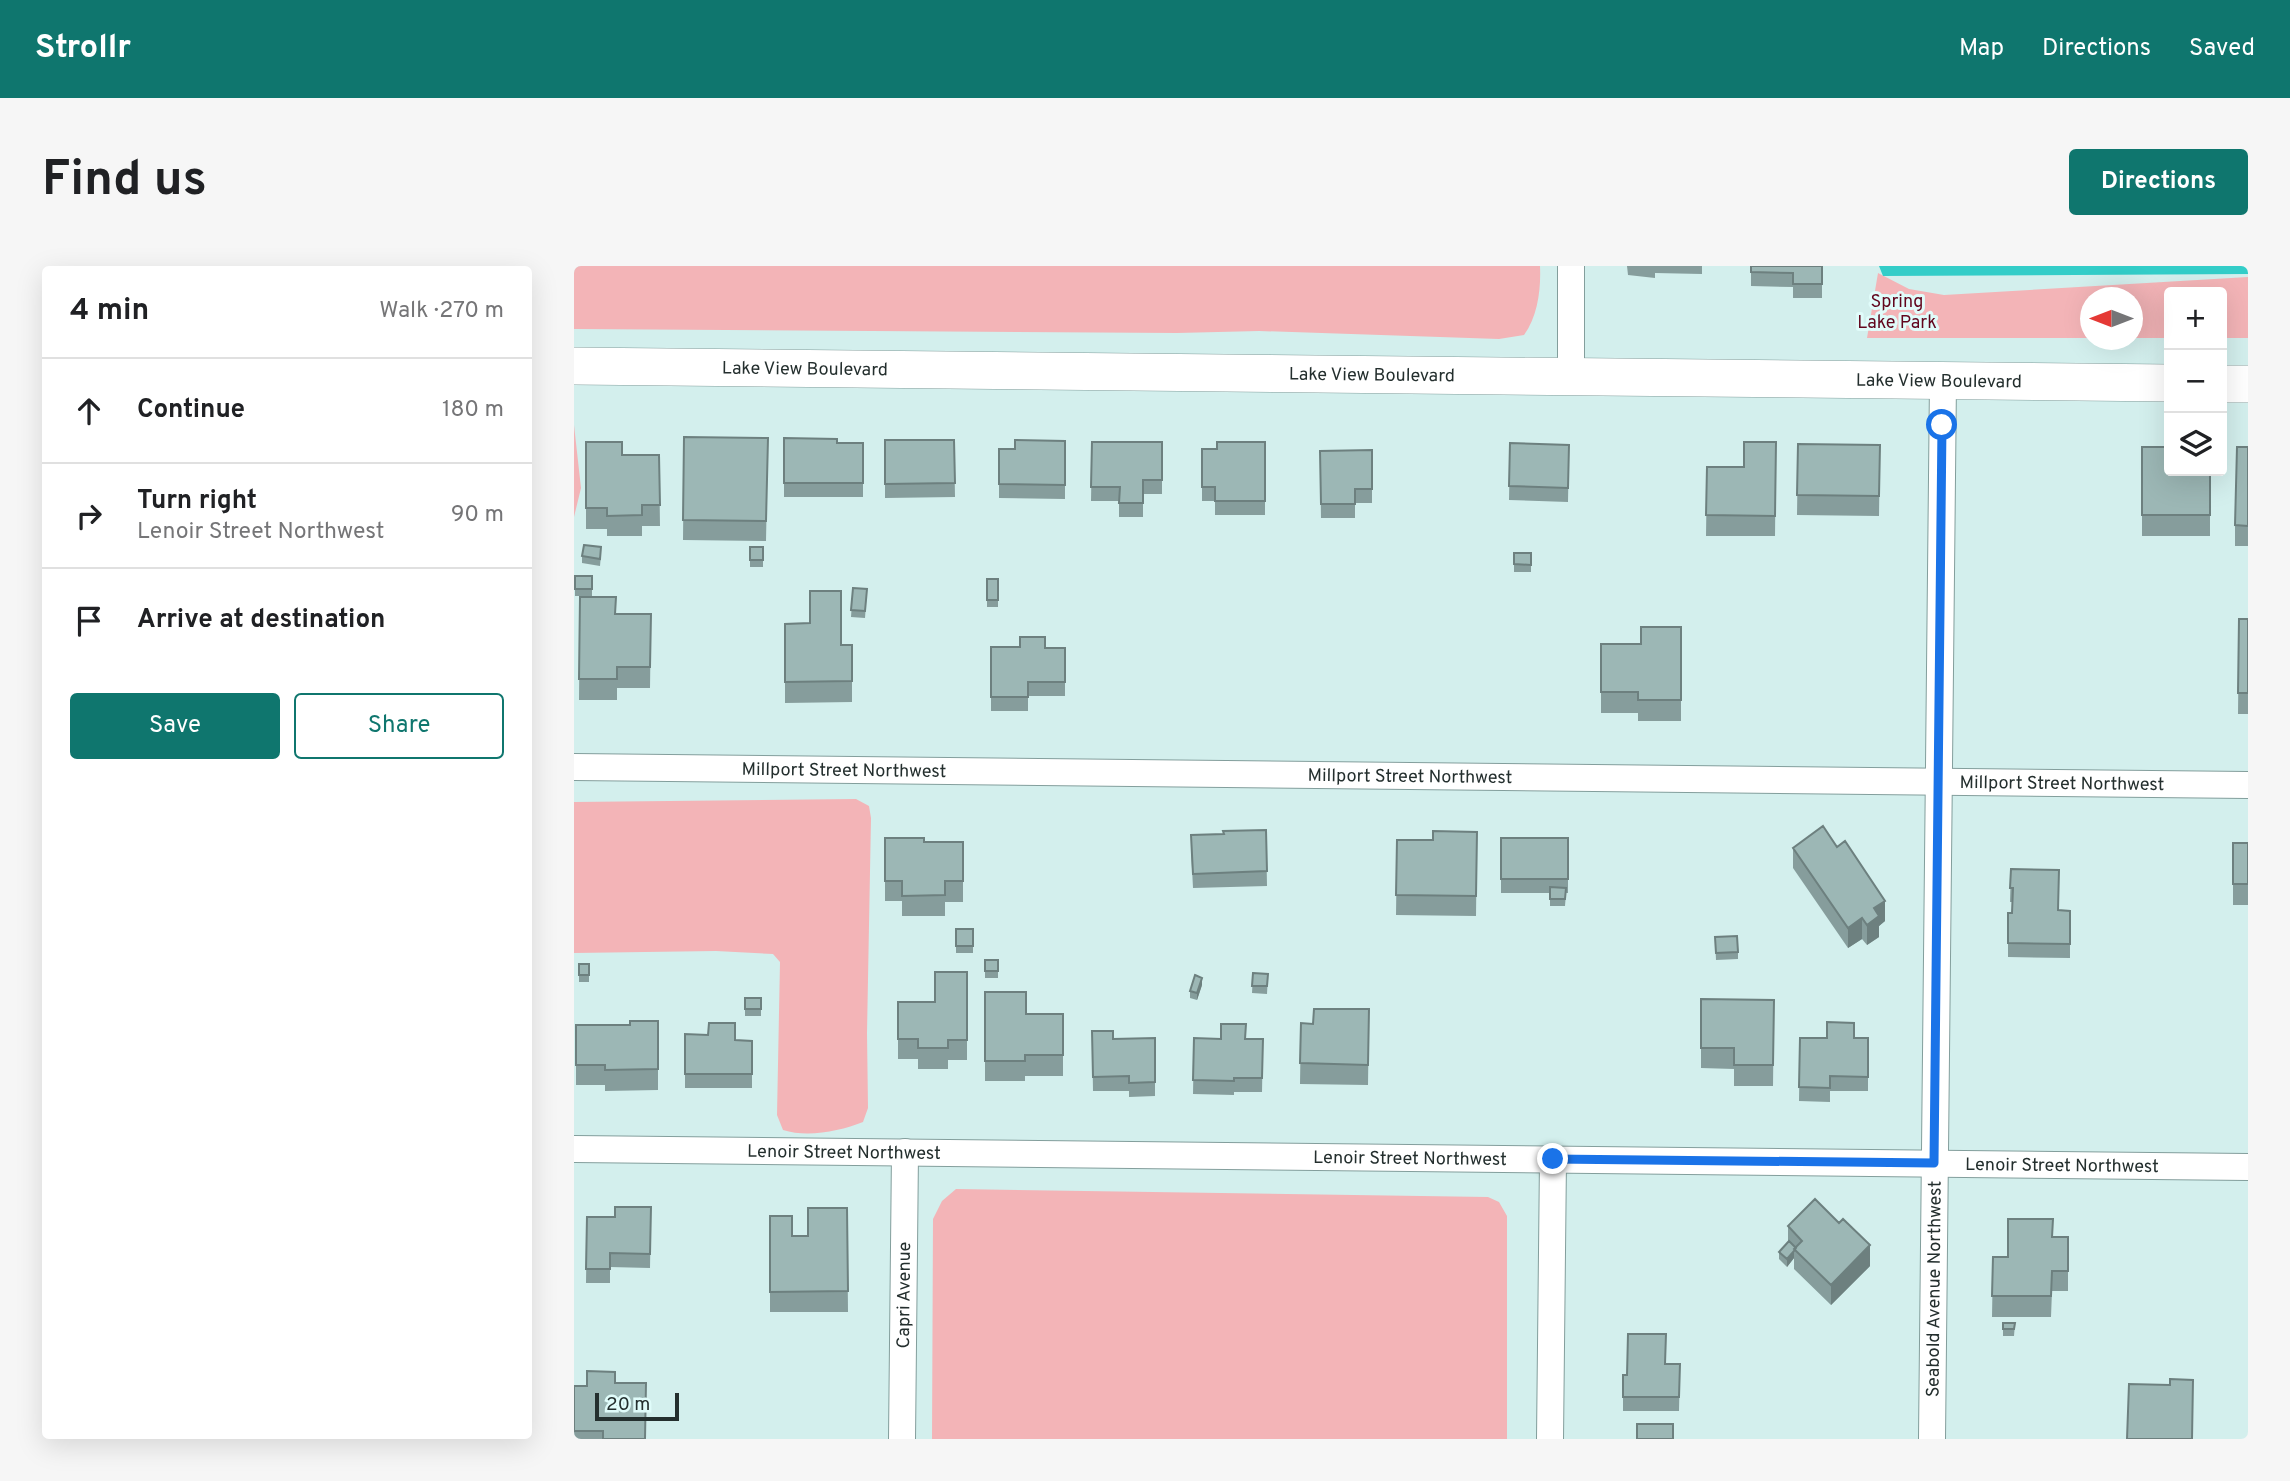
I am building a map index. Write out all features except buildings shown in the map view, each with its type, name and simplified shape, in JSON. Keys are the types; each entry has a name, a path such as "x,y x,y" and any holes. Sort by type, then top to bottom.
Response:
{"street":[{"path":"1571,266 1571,377"},
{"name":"Lake View Boulevard","path":"574,366 2164,383"},
{"name":"Seabold Avenue Northwest","path":"1932,1439 1943,381"},
{"path":"2227,384 2248,384"},
{"name":"Millport Street Northwest","path":"574,767 2248,785"},
{"name":"Lenoir Street Northwest","path":"574,1149 2248,1167"},
{"name":"Capri Avenue","path":"902,1439 905,1152"},
{"path":"1550,1439 1553,1159"}],"green space":[{"path":"574,266 1540,266 1540,275 1539,293 1529,328 1524,335 1499,339 1259,331 1177,333 574,329"},
{"name":"Spring Lake Park","path":"1878,273 1909,289 1944,295 2248,277 2248,338 2227,338 2227,287 2164,287 2164,338 2143,338 2143,287 2080,287 2080,338 1867,338"},
{"path":"574,425 581,488 574,517"},
{"path":"856,799 869,806 871,818 868,1108 863,1122 834,1131 803,1133 783,1130 777,1115 780,962 773,954 716,951 574,953 574,802"},
{"path":"956,1189 1488,1197 1499,1202 1507,1216 1507,1439 932,1439 933,1219 942,1201"}],"water":[{"path":"1879,266 2248,266 2248,274 1883,276"}],"route":[{"path":"1553,1159 1934,1163 1942,425"}]}
